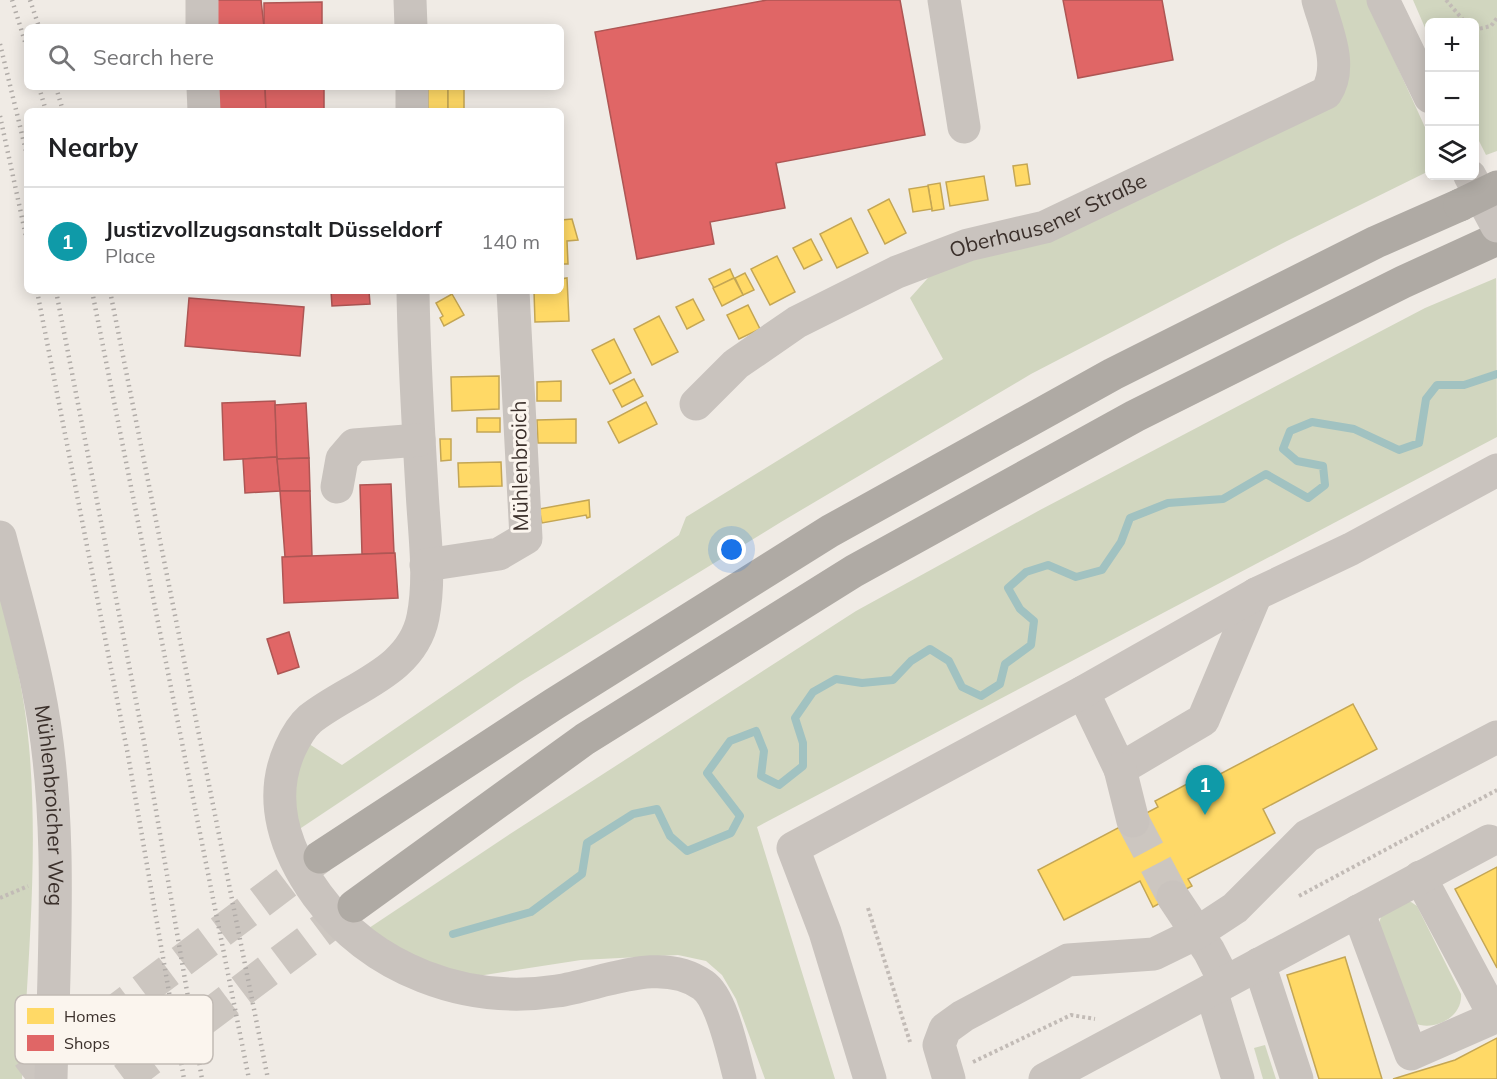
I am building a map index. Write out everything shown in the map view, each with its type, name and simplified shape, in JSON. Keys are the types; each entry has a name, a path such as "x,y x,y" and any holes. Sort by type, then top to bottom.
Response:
{"highway":[{"path":"320,857 554,704 830,531 1113,374 1376,242 1465,190 1497,187"},
{"path":"354,906 585,739 854,571 1135,416 1492,237"}],"street":[{"path":"202,0 202,24"},
{"path":"410,0 411,24"},
{"path":"944,0 964,127"},
{"name":"Oberhausener Straße","path":"696,404 736,364 797,322 897,272 968,245 1045,227 1320,97 1332,84 1335,72 1330,42 1318,0"},
{"path":"1383,0 1425,87"},
{"path":"203,90 204,108"},
{"path":"412,90 412,108"},
{"path":"1465,190 1492,237"},
{"path":"413,294 426,564 423,614 412,645 387,671 313,717 301,731 287,756 280,785 280,810 286,837 297,863 317,895 347,930 363,943 424,977 495,994 517,995 558,990 648,972 676,972 686,975 704,985 714,996 740,1079"},
{"name":"Mühlenbroich","path":"426,564 499,554 526,538 513,294"},
{"path":"337,488 342,459 354,445 419,440"},
{"path":"870,1079 825,932 793,848 1083,692 1256,594 1351,549 1497,470"},
{"name":"Mühlenbroicher Weg","path":"0,537 39,689 49,770 56,884 53,995"},
{"path":"1120,769 1203,720 1256,594"},
{"path":"1083,692 1120,769 1133,821"},
{"path":"961,1075 939,1045 945,1029 963,1016 1068,960 1154,954 1197,933 1235,908 1307,836 1497,737"},
{"path":"1045,1079 1489,841"},
{"path":"1358,911 1411,1054 1495,1017 1420,877"},
{"path":"1173,897 1197,933 1218,986 1238,1079"},
{"path":"1259,964 1297,1079"},
{"name":"Mühlenbroicher Weg","path":"51,1064 51,1079"}],"path":[{"path":"1446,0 1462,18"},
{"path":"1479,29 1491,26 1497,18"},
{"path":"1299,896 1497,790"},
{"path":"868,908 911,1047"},
{"path":"961,1075 971,1063 1071,1015 1100,1020"}],"green space":[{"path":"1328,0 1367,0 1425,127 1425,173 1287,241 1031,374 781,522 520,682 298,830 292,793 306,742 342,765 679,535 686,517 943,359 910,298 935,270 1344,94"},
{"path":"1413,0 1497,0 1497,151 1486,155 1479,141 1479,18 1425,18 1425,28"},
{"path":"1496,278 1497,437 757,827 835,1079 765,1079 736,999 722,975 706,961 678,955 581,960 478,976 426,969 366,930 507,836 856,611 1040,510 1425,308"},
{"path":"0,593 18,669 24,707 29,746 33,829 27,995 15,995 15,1064 23,1064 22,1079 0,1079"},
{"path":"1405,902 1411,902 1417,906 1461,994 1457,1010 1452,1016 1430,1026 1414,1023 1378,926 1382,914"},
{"path":"1265,1045 1276,1079 1263,1079 1254,1048"}],"building: Homes":[{"path":"428,90 448,90 448,108 428,108"},
{"path":"448,90 464,90 464,108 448,108"},
{"path":"1027,164 1030,184 1016,186 1013,166"},
{"path":"984,176 988,200 950,206 946,182"},
{"path":"940,183 944,209 932,211 928,185"},
{"path":"928,186 932,209 913,212 909,189"},
{"path":"889,199 906,233 885,244 868,210"},
{"path":"851,218 868,253 837,268 820,234"},
{"path":"572,219 578,240 567,241 568,264 564,264 564,220"},
{"path":"811,239 822,260 804,269 793,248"},
{"path":"777,256 795,292 770,305 751,269"},
{"path":"730,269 734,278 714,288 709,279"},
{"path":"745,273 754,290 743,295 735,278"},
{"path":"564,278 567,278 569,321 535,322 534,294 564,294"},
{"path":"734,278 743,295 722,306 713,288"},
{"path":"452,294 464,315 444,326 440,318 443,316 436,303"},
{"path":"693,299 704,320 687,329 676,307"},
{"path":"748,305 760,329 739,339 727,315"},
{"path":"659,316 678,352 652,365 634,329"},
{"path":"614,339 631,373 610,384 592,350"},
{"path":"499,376 499,409 452,411 451,377"},
{"path":"634,379 643,396 622,407 613,390"},
{"path":"561,381 561,401 537,401 537,382"},
{"path":"646,402 657,424 619,443 608,422"},
{"path":"477,418 500,418 500,432 477,432"},
{"path":"576,419 576,443 538,443 537,420"},
{"path":"440,439 451,439 451,460 441,461"},
{"path":"501,462 502,486 459,487 458,463"},
{"path":"589,500 590,517 587,518 586,515 542,523 539,509"},
{"path":"1353,704 1377,749 1263,809 1275,833 1188,879 1192,886 1153,907 1140,881 1064,920 1038,870 1158,807 1155,801 1202,776 1205,782"},
{"path":"1497,867 1497,968 1455,889"},
{"path":"1345,957 1382,1079 1319,1079 1287,975"},
{"path":"1497,1038 1497,1079 1393,1079 1455,1060"}],"building: Shops":[{"path":"214,0 261,0 264,24 214,24"},
{"path":"767,0 900,0 925,135 776,163 785,208 710,222 714,244 637,259 595,32"},
{"path":"1063,0 1162,0 1173,60 1078,78"},
{"path":"322,2 322,24 264,24 264,3"},
{"path":"216,90 265,90 266,108 216,108"},
{"path":"265,90 324,90 324,108 266,108"},
{"path":"331,294 369,294 370,304 332,306"},
{"path":"189,298 304,307 300,356 185,346"},
{"path":"275,401 277,457 224,460 222,403"},
{"path":"306,403 309,458 277,459 275,405"},
{"path":"277,457 280,491 245,493 243,459"},
{"path":"309,458 310,491 280,491 277,459"},
{"path":"391,484 394,553 362,554 360,485"},
{"path":"280,491 310,491 312,556 285,557"},
{"path":"395,553 398,598 284,603 282,557"},
{"path":"289,632 299,667 278,674 267,639"}],"waterway":[{"path":"453,934 531,912 582,874 587,843 633,814 657,809 670,836 687,851 731,833 740,816 707,773 730,741 756,731 764,751 761,776 779,785 803,766 803,743 795,718 813,692 836,679 862,683 893,680 911,661 930,649 949,661 962,687 981,696 1000,684 1005,664 1031,645 1034,621 1020,609 1008,588 1026,572 1048,565 1076,577 1102,570 1121,542 1130,518 1168,503 1223,499 1266,474 1308,498 1325,485 1323,466 1297,461 1283,449 1290,431 1312,422 1354,429 1399,450 1419,443 1426,399 1437,385 1464,385 1497,374"}],"tunnel":[{"path":"1133,821 1173,897"},
{"path":"137,995 320,857"},
{"path":"213,1012 354,906"},
{"path":"25,1079 45,1064"},
{"path":"124,1079 144,1064"}],"railway":[{"path":"12,0 24,38"},
{"path":"30,0 38,24"},
{"path":"0,44 24,143"},
{"path":"40,90 45,108"},
{"path":"57,90 62,108"},
{"path":"0,116 24,227"},
{"path":"38,294 128,755 169,995"},
{"path":"57,294 146,752 188,995"},
{"path":"93,294 249,1079"},
{"path":"111,294 268,1079"},
{"path":"181,1064 184,1079"},
{"path":"199,1064 202,1079"}],"place":[{"name":"Justizvollzugsanstalt Düsseldorf","path":"1205,815"}]}
